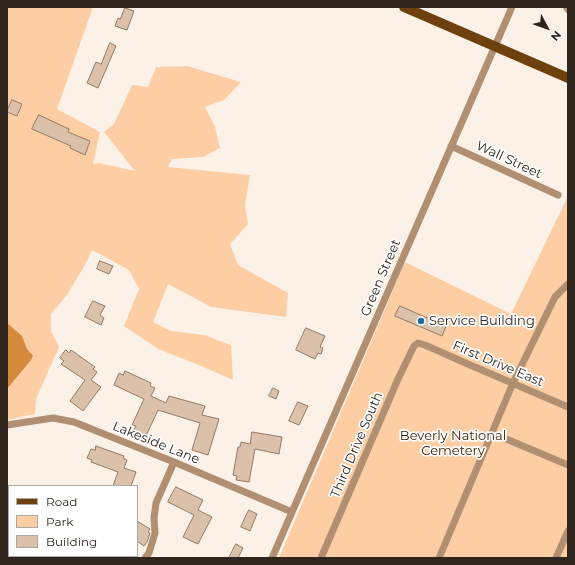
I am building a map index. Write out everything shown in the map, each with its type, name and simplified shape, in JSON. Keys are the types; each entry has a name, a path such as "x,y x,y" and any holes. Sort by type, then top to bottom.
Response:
{"main road":[{"path":"404,7 568,78"}],"street":[{"name":"Green Street","path":"272,558 512,7"},
{"name":"Wall Street","path":"451,146 558,195"},
{"path":"439,558 513,383 555,297 568,284"},
{"name":"First Drive East","path":"418,343 568,407"},
{"name":"Third Drive South","path":"321,558 398,378 414,346 418,343"},
{"name":"Lakeside Lane","path":"7,425 53,418 74,422 292,512"},
{"path":"492,433 568,465"},
{"path":"145,558 149,553 155,533 154,518 156,503 174,462"},
{"path":"556,558 568,531"}],"green space":[{"path":"7,7 93,7 57,109 100,132 93,164 99,163 135,171 104,132 114,124 132,85 148,87 156,67 187,66 241,82 224,100 205,107 215,127 220,148 203,157 172,159 168,167 250,175 245,205 248,224 230,244 238,265 288,293 286,317 211,307 168,284 153,322 171,331 204,335 231,345 233,380 158,349 124,326 139,289 129,270 92,250 85,265 66,296 51,314 51,331 59,347 36,399 35,414 7,420"},
{"name":"Beverly National Cemetery","path":"568,196 568,558 279,558 405,262 511,314"}],"shaded area":[{"path":"7,323 22,336 27,349 33,356 7,389"}],"building":[{"path":"125,8 134,11 127,30 115,26 118,18 120,19"},
{"path":"110,43 116,46 98,88 87,83 96,62 101,64"},
{"path":"12,100 22,104 17,116 7,112"},
{"path":"39,115 69,129 68,132 90,141 85,155 70,148 71,146 32,129"},
{"path":"100,261 113,266 109,274 97,269"},
{"path":"93,301 105,306 100,315 104,318 101,325 85,317"},
{"name":"Service Building","path":"400,306 446,326 442,336 395,316"},
{"path":"306,328 325,336 320,347 323,348 321,354 318,353 315,359 296,350"},
{"path":"66,350 69,353 71,350 95,367 93,369 97,372 91,380 101,387 83,411 70,401 85,380 61,364 64,361 60,358"},
{"path":"125,371 151,383 150,386 155,388 151,396 166,403 169,396 205,406 202,415 219,419 208,455 192,450 200,423 158,410 146,436 134,430 136,426 132,425 144,399 114,385 119,373 123,375"},
{"path":"273,388 279,391 276,399 269,396"},
{"path":"298,402 308,406 299,425 289,421"},
{"path":"252,432 282,437 279,454 255,449 249,482 236,480 237,476 233,475 238,447 240,447 241,442 250,444"},
{"path":"96,446 124,456 123,458 127,460 124,468 136,472 131,485 113,485 118,472 91,462 92,460 87,458 91,449 95,450"},
{"path":"176,487 203,500 198,510 212,517 198,544 183,537 194,515 168,502"},
{"path":"249,510 257,514 250,531 241,527"},
{"path":"138,522 150,529 148,532 150,533 147,542 144,546 138,542"},
{"path":"236,544 243,548 238,558 229,558"}],"place":[{"name":"Service Building","path":"421,321"}]}
